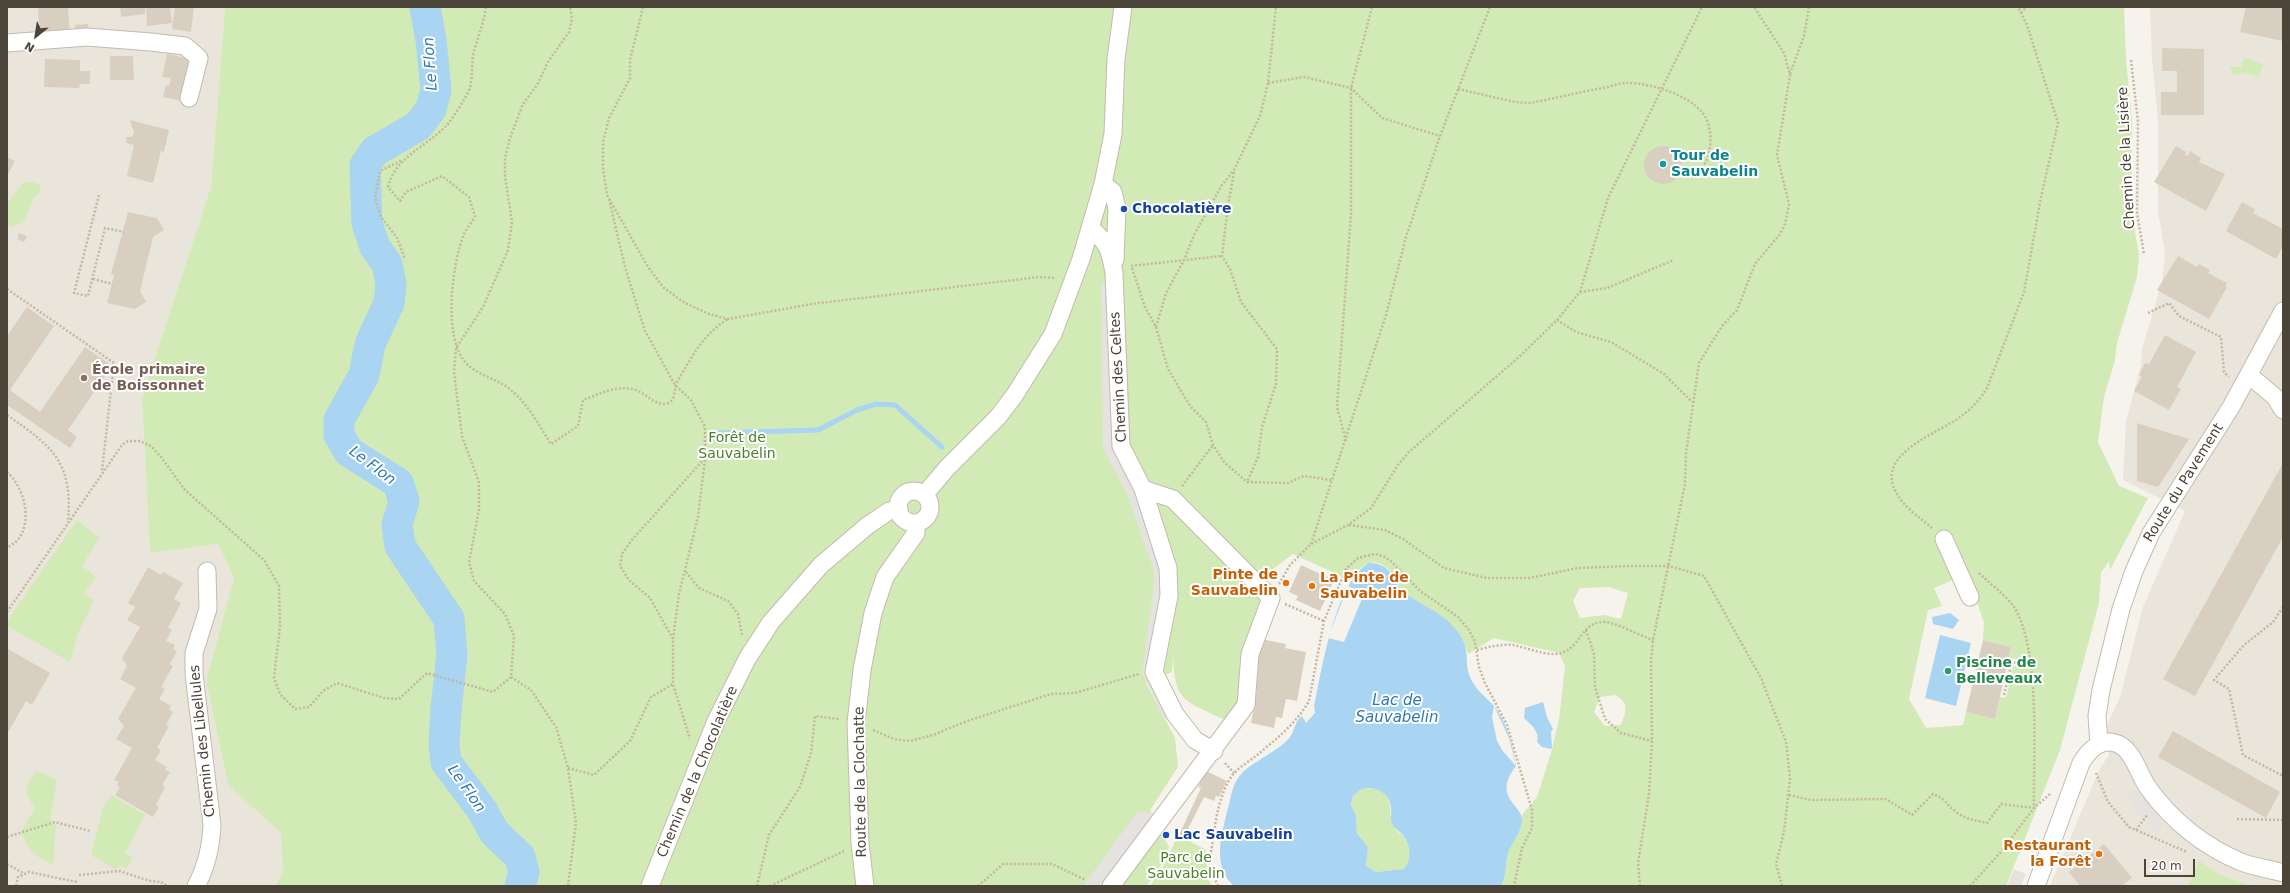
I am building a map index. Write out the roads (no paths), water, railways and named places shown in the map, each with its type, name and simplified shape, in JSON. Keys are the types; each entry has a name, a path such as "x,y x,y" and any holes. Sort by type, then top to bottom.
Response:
{"street":[{"path":"924,495 947,468 998,417 1014,396 1054,334 1090,228 1103,184 1113,134 1116,59 1123,7"},
{"path":"7,43 87,37 185,46 199,58 189,98"},
{"name":"Chemin des Celtes","path":"1103,184 1112,192 1117,208 1114,279 1121,446 1143,489 1168,568 1169,596 1154,672 1175,714 1194,740 1214,751"},
{"name":"Chemin des Celtes","path":"1090,228 1100,236 1110,250 1114,279"},
{"name":"Route du Pavement","path":"2099,744 2098,716 2101,690 2121,609 2134,571 2151,533 2249,375 2283,312"},
{"path":"2249,375 2275,397 2283,410"},
{"path":"1111,886 1214,751 1246,705 1250,654 1271,598 1173,499 1143,489"},
{"path":"913,492 924,495 930,503 930,512 924,520 916,523 908,522 902,517 899,509 899,503 907,494 913,492"},
{"name":"Chemin de la Chocolatière","path":"650,886 716,721 747,659 771,622 821,566 867,526 889,511 899,509"},
{"name":"Route de la Clochatte","path":"865,886 860,843 856,724 862,670 873,613 885,577 916,533 916,523"},
{"path":"1944,539 1970,597"},
{"name":"Chemin des Libellules","path":"196,886 204,871 211,848 212,825 194,674 194,653 208,609 207,571"},
{"path":"2036,886 2081,763 2089,751 2099,744 2109,742 2124,748 2148,788 2176,821 2202,841 2242,862 2283,873"}],"water":[{"name":"Lac de Sauvabelin","path":"1369,563 1382,565 1386,568 1402,590 1440,615 1452,625 1459,633 1466,648 1467,667 1474,685 1499,712 1506,727 1516,766 1509,777 1507,793 1510,800 1521,815 1522,821 1520,829 1508,853 1504,878 1501,886 1234,886 1227,878 1220,859 1220,848 1223,828 1234,785 1243,772 1286,742 1292,734 1296,723 1302,716 1306,723 1315,713 1314,707 1332,628 1347,588 1357,573","holes":["1371,788 1376,789 1387,796 1393,825 1405,838 1409,847 1407,865 1404,869 1376,872 1366,866 1368,847 1357,833 1356,816 1351,805 1353,796 1360,790"]},
{"path":"1950,613 1959,620 1953,629 1933,624 1932,617"},
{"name":"Piscine de Belleveaux","path":"1940,635 1971,643 1956,706 1925,698"},
{"path":"1543,702 1547,717 1553,729 1551,732 1551,749 1542,747 1537,742 1538,738 1536,731 1524,718 1525,708"}],"waterway":[{"name":"Le Flon","path":"425,7 431,40 436,90 431,109 418,126 375,151 365,165 367,223 375,247 387,264 391,284 389,303 370,344 364,375 339,420 339,435 349,452 398,483 404,501 397,525 400,546 449,619 452,655 444,744 446,762 482,810 494,832 520,857 524,872 520,886"},
{"path":"716,433 818,430 857,410 876,404 895,405 942,447"}],"place":[{"name":"Tour de Sauvabelin","path":"1663,164"},
{"name":"Chocolatière","path":"1124,209"},
{"name":"École primaire de Boissonnet","path":"84,378"},
{"name":"Pinte de Sauvabelin","path":"1286,583"},
{"name":"La Pinte de Sauvabelin","path":"1312,586"},
{"name":"Piscine de Belleveaux","path":"1948,671"},
{"name":"Lac Sauvabelin","path":"1166,835"},
{"name":"Restaurant la Forêt","path":"2099,854"}],"park label":[{"name":"Forêt de Sauvabelin","path":"737,446"},
{"name":"Parc de Sauvabelin","path":"1186,866"}]}
